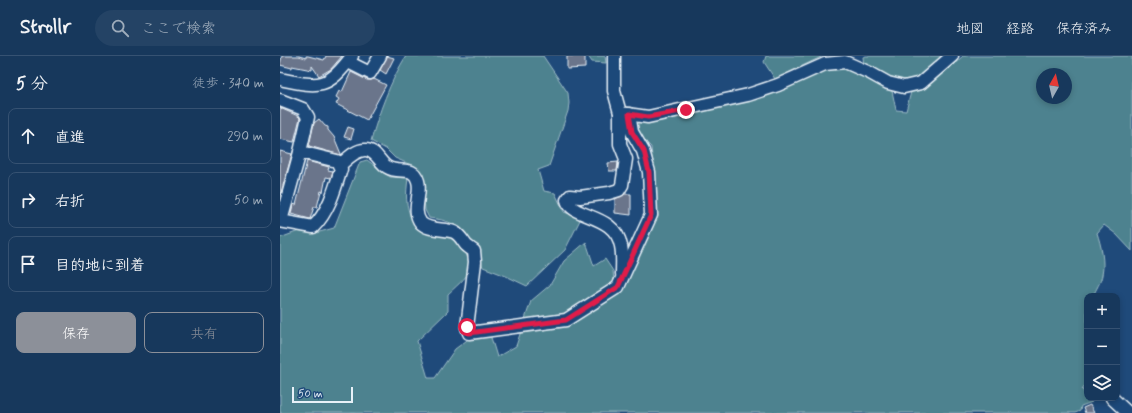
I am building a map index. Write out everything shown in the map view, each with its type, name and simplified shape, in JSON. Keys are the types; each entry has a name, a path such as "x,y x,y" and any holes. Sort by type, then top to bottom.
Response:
{"street":[{"path":"280,79 315,85 326,82 337,75 350,59 370,73 380,56"},
{"path":"340,165 356,153 364,150 371,151 376,154 387,167 410,171 415,174 420,187 417,212 422,223 426,226 451,231 457,234 466,245 474,250 475,262 467,327 469,333 566,320 618,287 651,215 649,172 644,151 632,132 625,113 614,91 614,56"},
{"path":"625,113 648,117 748,95 778,86 825,64 845,62 888,83 904,87 921,83 952,56"},
{"path":"280,100 303,109 308,117 300,152 280,221 313,227 319,222 335,190 341,169 337,161 300,152"},
{"path":"622,278 621,246 615,231 606,223 578,211 568,204 567,200 570,196 580,197 609,193 618,190 622,185 626,159 620,144 625,113"},
{"path":"1115,401 1128,413"}],"green space":[{"path":"406,56 543,56 568,93 568,111 549,166 538,170 544,191 555,193 564,212 581,218 565,250 527,286 483,267 474,245 459,228 441,220 429,218 425,210 422,175 411,165 395,158 386,149 371,141 386,97"},
{"path":"588,56 605,56 606,63 592,62"},
{"path":"766,56 821,57 775,79 764,62"},
{"path":"942,56 941,62 918,79 903,81 897,80 864,66 863,57"},
{"path":"963,56 1132,56 1132,251 1116,234 1104,225 1097,233 1103,265 1101,280 1094,293 1084,293 1084,387 1082,390 1084,392 1084,401 1092,402 1081,406 1080,411 1075,413 280,413 280,238 299,231 316,233 334,228 360,162 367,160 390,177 408,178 407,199 408,209 412,220 427,228 459,238 467,258 469,269 467,274 448,294 448,311 417,341 428,378 435,378 455,349 474,335 489,331 497,357 516,346 531,301 550,285 564,261 586,242 594,266 605,259 613,271 615,291 642,241 658,217 651,147 637,134 635,121 824,67 846,65 868,76 892,91 896,110 906,111 911,92 945,72"}],"building":[{"path":"282,56 299,56 306,58 306,56 308,56 324,60 326,56 342,56 331,69 319,76 312,66 312,70 280,65"},
{"path":"387,56 394,58 386,74 380,70"},
{"path":"567,56 585,56 585,68 567,69"},
{"path":"351,72 367,80 374,79 386,85 367,120 336,104 339,99 336,97 339,91 342,92"},
{"path":"280,108 300,118 294,142 280,139"},
{"path":"319,119 325,126 328,127 328,130 334,137 341,154 340,155 309,146 314,123"},
{"path":"348,127 354,129 351,139 344,137"},
{"path":"280,151 292,154 280,196"},
{"path":"307,161 329,167 328,170 333,171 331,178 326,177 323,192 321,191 317,207 314,207 310,219 291,214 293,204 296,205"},
{"path":"618,162 617,171 609,171 608,163"},
{"path":"625,194 631,194 631,215 615,213 615,199"},
{"path":"1090,405 1094,413 1085,413 1083,408"}],"route":[{"path":"467,327 469,333 566,320 618,287 651,215 649,172 644,151 632,132 629,114 648,117 686,110"}]}
